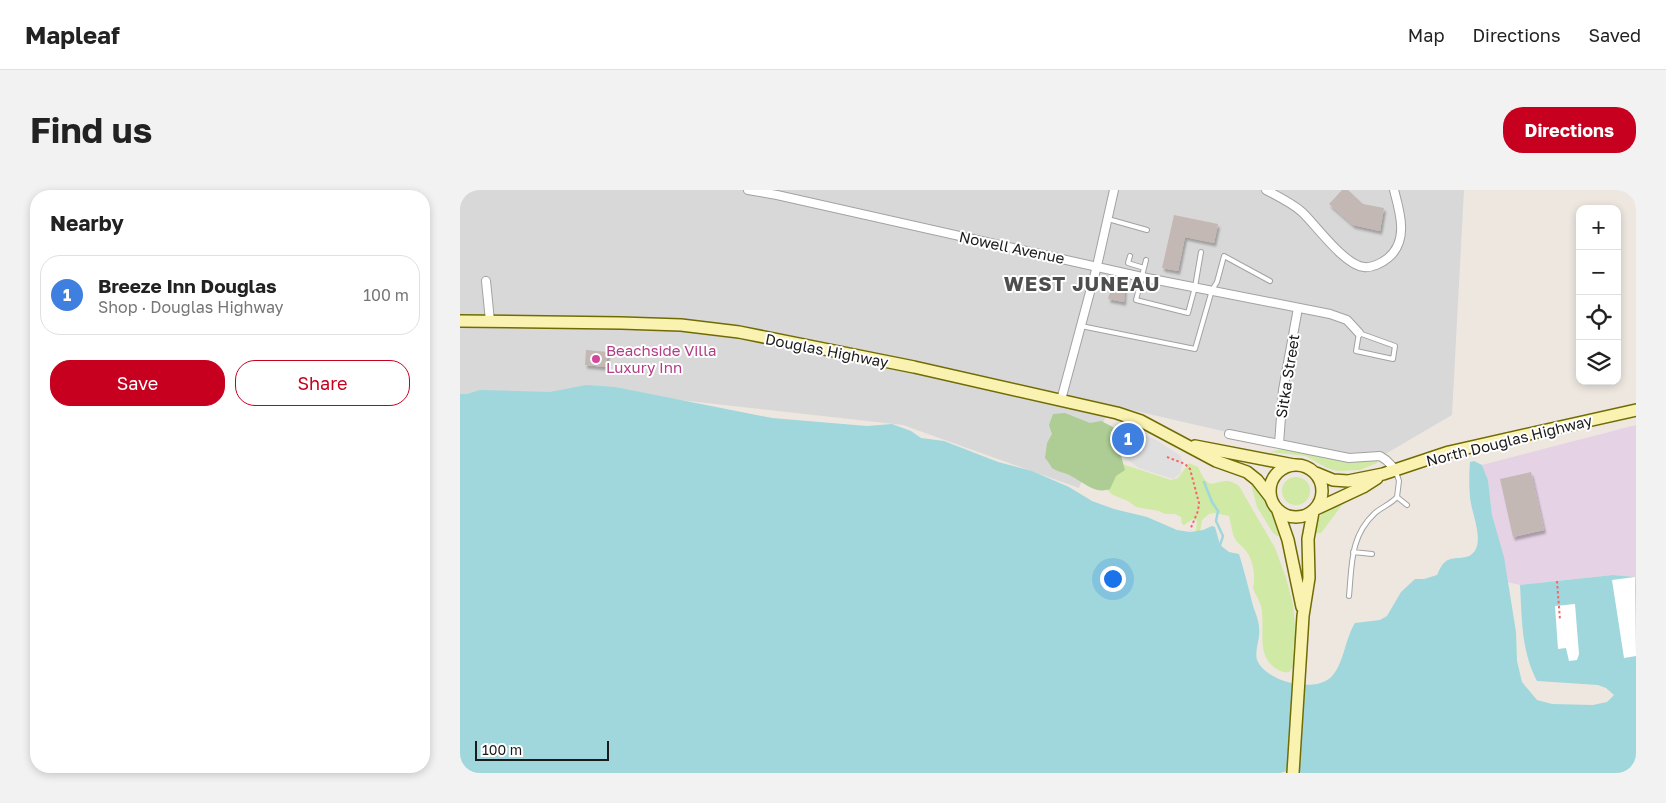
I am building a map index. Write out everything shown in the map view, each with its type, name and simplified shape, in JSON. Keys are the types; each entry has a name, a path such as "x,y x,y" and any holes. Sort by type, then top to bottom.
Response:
{"main road":[{"name":"Douglas Highway","path":"460,321 631,323 681,325 730,331 842,352 1062,400 1117,413 1141,421 1216,461 1247,472 1258,480 1271,498"},
{"name":"North Douglas Highway","path":"1383,474 1449,452 1636,410"},
{"path":"1183,443 1304,466 1316,474 1339,481 1383,474"},
{"path":"1296,465 1288,466 1276,475 1270,490 1271,498 1278,511 1288,540 1303,616"},
{"path":"1293,773 1303,616 1309,578 1308,539 1314,511 1320,503 1322,488 1316,474"},
{"path":"1278,511 1299,518 1363,487 1383,474"}],"street":[{"name":"Nowell Avenue","path":"748,190 1142,276 1330,314 1347,320 1359,333"},
{"path":"1062,400 1097,266 1114,190"},
{"path":"1266,190 1300,210 1346,258 1364,267 1377,264 1388,258 1397,249 1401,238 1401,222 1394,190"},
{"path":"486,281 490,321"},
{"name":"Sitka Street","path":"1279,444 1283,390 1298,308"},
{"path":"1229,434 1349,458 1372,455 1380,456 1395,469"}],"lane":[{"path":"1108,219 1147,230"},
{"path":"1146,260 1136,300 1188,313 1201,252"},
{"path":"1130,256 1128,263 1144,268"},
{"path":"1081,326 1195,349 1224,256 1270,281"},
{"path":"1359,333 1395,346 1393,359 1356,351 1359,333"},
{"path":"1349,596 1354,547 1364,525 1377,511 1397,497 1399,481 1395,469"},
{"path":"1397,497 1407,505"},
{"path":"1353,552 1372,554"}],"path":[{"path":"1167,457 1190,468 1199,503 1198,511 1190,530"},
{"path":"1557,581 1560,620"}],"shaded area":[{"path":"460,190 1464,190 1452,415 1370,463 1110,405 1079,488 903,425 591,390 460,399"},
{"path":"1636,425 1636,586 1634,577 1613,575 1520,585 1507,582 1492,515 1488,480 1482,465"},
{"path":"1140,433 1156,440 1181,456 1183,461 1180,474 1173,479 1139,468 1124,457 1125,449 1137,451"}],"green space":[{"path":"1065,413 1090,423 1101,421 1113,427 1125,470 1116,476 1110,489 1098,490 1088,486 1052,468 1045,458 1047,443 1052,434 1049,425 1053,414"},
{"path":"1283,449 1358,462 1375,458 1378,460 1377,463 1360,470 1337,471 1327,468 1306,456 1269,452"},
{"path":"1189,463 1198,467 1203,477 1211,484 1225,481 1239,486 1275,548 1293,604 1296,637 1293,649 1294,666 1289,672 1282,672 1275,668 1265,655 1262,639 1261,606 1253,588 1252,564 1245,549 1235,539 1229,516 1209,514 1202,520 1200,532 1196,531 1197,521 1193,519 1184,525 1182,524 1181,517 1175,514 1165,514 1159,511 1136,507 1128,501 1113,495 1104,487 1122,464 1171,480 1178,478"},
{"path":"1296,477 1306,481 1310,491 1306,501 1296,505 1286,501 1282,491 1286,481"},
{"path":"1254,480 1268,501 1286,534 1285,536 1277,536 1273,533 1257,507 1251,484"},
{"path":"1340,502 1342,505 1321,533 1315,533 1317,522 1322,514"}],"water":[{"path":"586,385 615,387 772,418 867,426 892,424 911,431 921,438 944,441 998,462 1032,471 1069,487 1092,501 1114,509 1147,517 1177,530 1190,532 1212,526 1215,527 1220,545 1229,552 1239,554 1259,625 1256,654 1258,662 1263,669 1282,680 1304,685 1325,681 1332,676 1336,671 1355,623 1380,620 1387,616 1401,592 1415,579 1424,579 1437,575 1442,565 1448,560 1467,557 1473,553 1478,541 1469,489 1470,462 1474,461 1482,465 1488,480 1492,515 1504,557 1516,632 1517,661 1522,682 1537,700 1552,704 1593,705 1607,702 1614,695 1606,688 1598,685 1537,681 1525,646 1520,585 1613,575 1635,577 1636,773 1302,773 1291,770 1280,773 460,773 460,394 480,390 550,392"}],"pier":[{"path":"1635,577 1636,656 1624,658 1612,580"},
{"path":"1575,604 1579,654 1577,660 1569,661 1566,648 1558,649 1555,606"}],"building":[{"path":"1342,190 1348,190 1363,204 1384,208 1380,231 1353,225 1329,204"},
{"path":"1174,215 1218,224 1214,243 1185,237 1178,271 1162,268"},
{"path":"1113,281 1125,283 1124,302 1108,299"},
{"name":"Beachside Villa Luxury Inn","path":"586,350 608,352 606,367 585,365"},
{"path":"1119,428 1139,431 1137,450 1116,447"},
{"path":"1531,472 1544,530 1513,537 1500,479"}],"waterway":[{"path":"1204,482 1218,511 1216,521 1223,536 1220,545"}],"place":[{"name":"Beachside Villa Luxury Inn","path":"596,359"},
{"name":"Breeze Inn Douglas","path":"1128,439"}],"district":[{"name":"WEST JUNEAU","path":"1082,283"}]}
